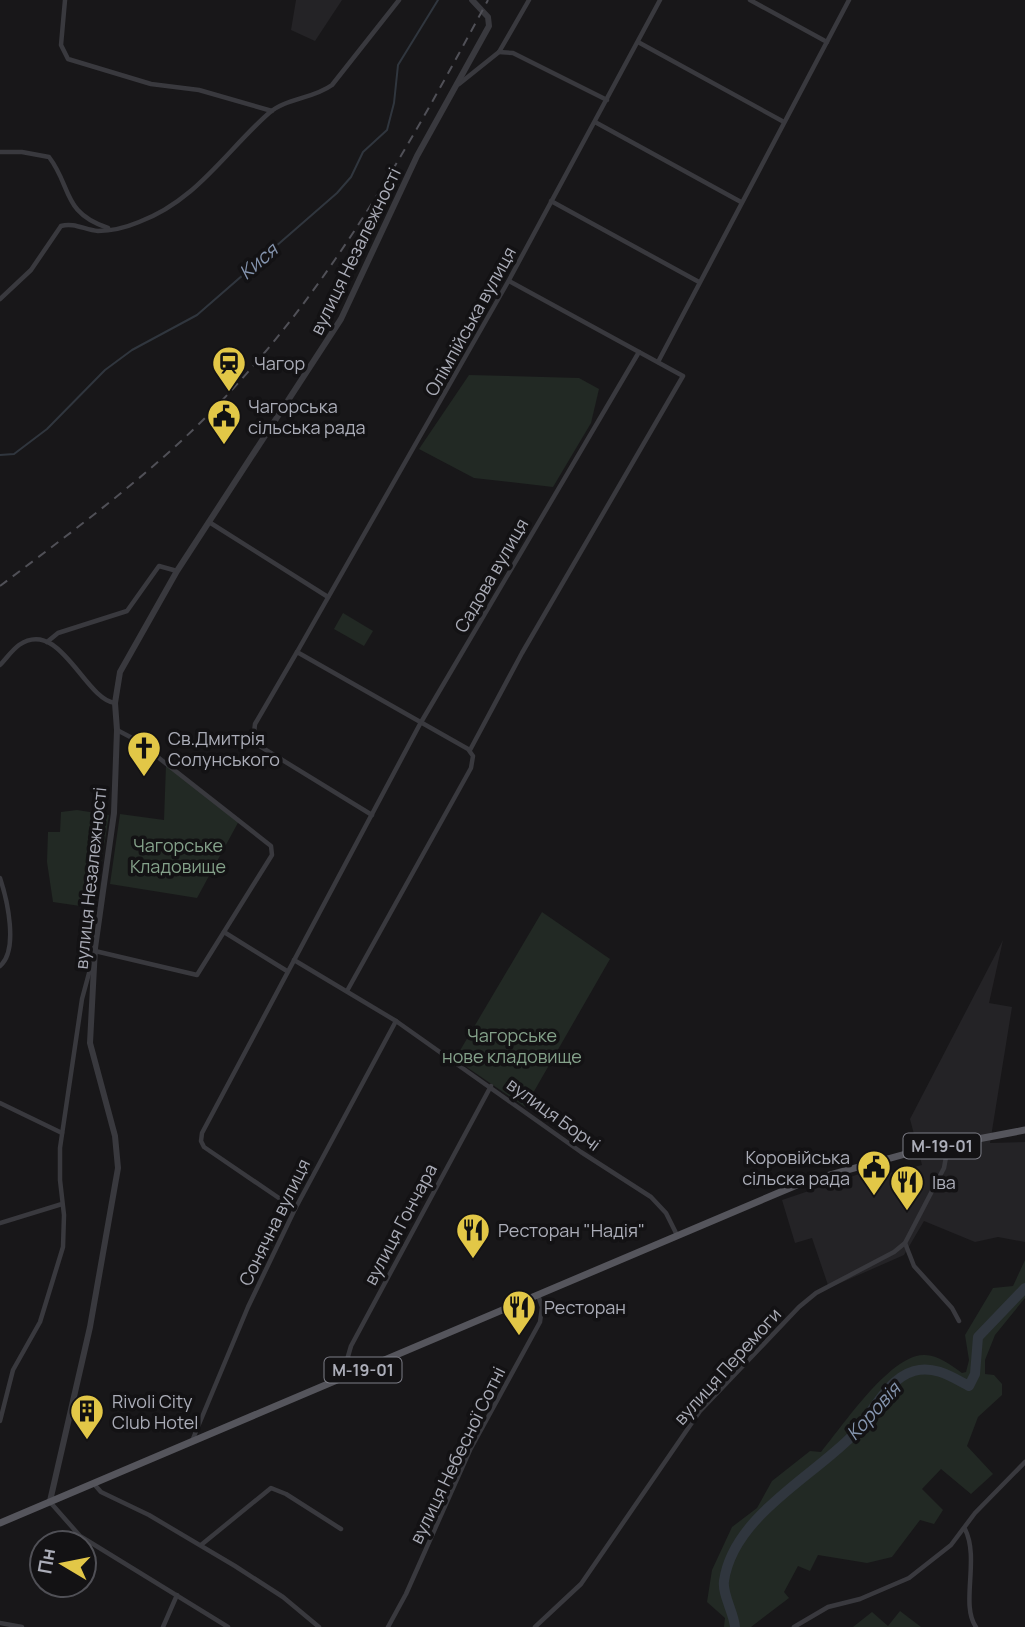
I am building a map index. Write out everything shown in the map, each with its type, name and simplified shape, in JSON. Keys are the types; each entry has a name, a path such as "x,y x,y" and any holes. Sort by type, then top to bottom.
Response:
{"main road":[{"name":"М-19-01","path":"0,1523 804,1182 860,1165 1025,1130"}],"street":[{"path":"65,0 61,45 68,59 117,71 151,84 199,90 272,111"},
{"path":"0,299 31,270 61,226 110,229 147,219 185,196 272,111 320,93 334,82 399,0"},
{"name":"вулиця Незалежності","path":"50,1501 90,1327 118,1168 115,1136 90,1043 94,954 114,813 117,730 115,703 120,672 177,571 341,319 417,156 490,23 472,0"},
{"path":"455,87 499,52 529,0"},
{"name":"Олімпійська вулиця","path":"372,815 253,742 252,729 509,280 660,0"},
{"path":"750,0 827,42"},
{"path":"658,362 849,0"},
{"path":"638,42 784,122"},
{"path":"499,52 513,53 607,100"},
{"path":"595,122 741,202"},
{"path":"0,152 22,152 49,157 78,211 93,223 110,229"},
{"path":"551,201 699,282"},
{"path":"470,750 540,621 683,376 509,280"},
{"name":"Садова вулиця","path":"295,1209 208,1150 201,1141 204,1129 420,724 639,352"},
{"path":"209,522 328,597"},
{"path":"47,642 58,633 127,611 159,566 177,571"},
{"path":"0,665 20,645 31,640 47,642 68,657 101,698 115,703"},
{"path":"297,652 470,750 474,757 471,768 347,991"},
{"path":"0,1421 13,1370 40,1322 62,1247 59,1164 62,1133 83,994 94,954 198,975 272,855 271,846 136,740 117,730"},
{"path":"0,878 12,943 9,956 0,966"},
{"path":"224,932 288,971"},
{"name":"вулиця Борчі","path":"294,960 396,1021 581,1152 656,1200 677,1236"},
{"name":"Сонячна вулиця","path":"191,1443 244,1316 295,1209 396,1021"},
{"name":"вулиця Гончара","path":"341,1379 351,1346 491,1086"},
{"path":"0,1103 62,1133"},
{"name":"вулиця Перемоги","path":"536,1627 581,1584 700,1411 799,1307 816,1293 894,1252 905,1243 942,1174 948,1145"},
{"path":"0,1223 62,1204"},
{"path":"905,1243 914,1266 952,1308 959,1321"},
{"name":"вулиця Небесної Сотні","path":"388,1627 410,1586 470,1451 540,1322 541,1307 537,1295"},
{"path":"794,1627 828,1606 860,1598 907,1579 947,1549 975,1513 1025,1462"},
{"path":"93,1483 101,1492 141,1510 283,1597 319,1627"},
{"path":"201,1545 271,1488 278,1489 341,1529"},
{"path":"50,1501 80,1536 228,1627"},
{"path":"965,1529 973,1560 970,1614 976,1627"},
{"path":"163,1627 177,1595"},
{"path":"0,1623 22,1627"}],"shaded area":[{"path":"296,0 342,0 315,41 291,30"},
{"path":"1003,940 989,1003 1012,1007 990,1143 1025,1142 1025,1242 998,1237 975,1242 924,1221 904,1255 829,1288 812,1238 795,1243 782,1200 859,1174 861,1180 922,1165 910,1119"}],"green space":[{"path":"469,375 579,378 599,389 591,423 553,487 474,478 419,449"},
{"path":"343,613 373,631 364,646 334,629"},
{"name":"Чагорське Кладовище","path":"166,765 240,819 197,898 110,884 120,814 164,820"},
{"path":"77,810 109,815 94,908 53,902 47,862 48,832 60,832 61,812"},
{"name":"Чагорське нове кладовище","path":"542,912 610,959 525,1107 455,1059"},
{"path":"1025,1260 1025,1298 995,1335 985,1360 985,1374 994,1375 1002,1384 1002,1395 978,1417 967,1446 993,1474 971,1494 941,1469 922,1489 943,1510 934,1524 920,1520 892,1557 867,1563 818,1555 810,1571 798,1566 784,1592 789,1598 751,1627 724,1627 725,1618 707,1602 712,1570 732,1527 757,1508 772,1481 810,1451 821,1452 867,1394 896,1367 910,1358 928,1355 944,1361 962,1373 966,1372 969,1360 965,1335 993,1288 1013,1286"},
{"path":"900,1611 921,1627 853,1627 872,1612 888,1626"}],"waterway":[{"name":"Кися","path":"0,455 14,454 47,429 105,370 132,350 197,315 337,193 351,177 363,152 387,130 394,103 398,65 438,0"},
{"name":"Коровія","path":"735,1627 724,1581 730,1558 742,1537 758,1518 852,1436 887,1390 904,1375 929,1370 943,1373 969,1386 975,1374 978,1337 1025,1288"}],"railway":[{"path":"0,586 156,464 204,419 248,372 326,272 361,220 427,112 488,0"}],"place":[{"name":"Чагор","path":"229,393"},
{"name":"Чагорська сільська рада","path":"224,446"},
{"name":"Св.Дмитрія Солунського","path":"144,778"},
{"name":"Коровійська сільска рада","path":"874,1197"},
{"name":"Іва","path":"907,1212"},
{"name":"Ресторан \"Надія\"","path":"473,1260"},
{"name":"Ресторан","path":"519,1337"},
{"name":"Rivoli Сity Сlub Hotel","path":"87,1441"}]}
